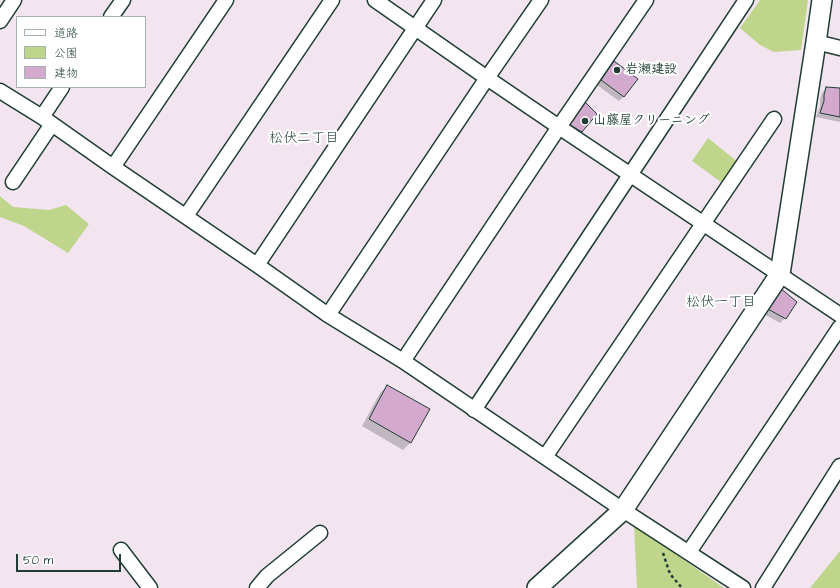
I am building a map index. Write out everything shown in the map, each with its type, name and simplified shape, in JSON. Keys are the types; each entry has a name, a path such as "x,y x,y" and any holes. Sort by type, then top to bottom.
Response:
{"street":[{"path":"0,21 14,0"},
{"path":"112,16 123,0"},
{"path":"112,167 226,0"},
{"path":"186,216 332,0"},
{"path":"375,0 559,127 840,315"},
{"path":"257,265 434,0"},
{"path":"328,315 541,0"},
{"path":"403,361 559,127 646,0"},
{"path":"474,410 746,0"},
{"path":"537,588 623,510 780,274 822,0"},
{"path":"816,42 840,48"},
{"path":"13,182 47,121 62,88"},
{"path":"0,91 47,121 328,315 403,361 623,510 743,588"},
{"path":"545,457 774,119"},
{"path":"689,552 840,327"},
{"path":"763,588 840,466"},
{"path":"258,588 267,576 320,533"},
{"path":"122,550 150,588"}],"path":[{"path":"667,567 670,574 682,588"}],"green space":[{"path":"760,0 808,0 801,50 774,52 760,45 740,28"},
{"path":"708,138 739,163 725,185 692,161"},
{"path":"0,196 13,207 49,210 66,205 89,224 68,253 24,226 0,217"},
{"path":"634,525 724,588 637,588"},
{"path":"840,551 840,588 810,588"}],"building":[{"name":"岩瀬建設","path":"614,61 638,79 624,97 601,80"},
{"path":"826,87 840,88 840,117 820,113"},
{"path":"582,99 597,114 582,132 565,122"},
{"path":"779,287 797,302 786,319 766,308"},
{"path":"387,385 430,409 411,443 369,419"}],"place":[{"name":"岩瀬建設","path":"617,70"},
{"name":"山藤屋クリーニング","path":"585,121"}],"district":[{"name":"松伏二丁目","path":"304,139"},
{"name":"松伏一丁目","path":"721,303"}]}
